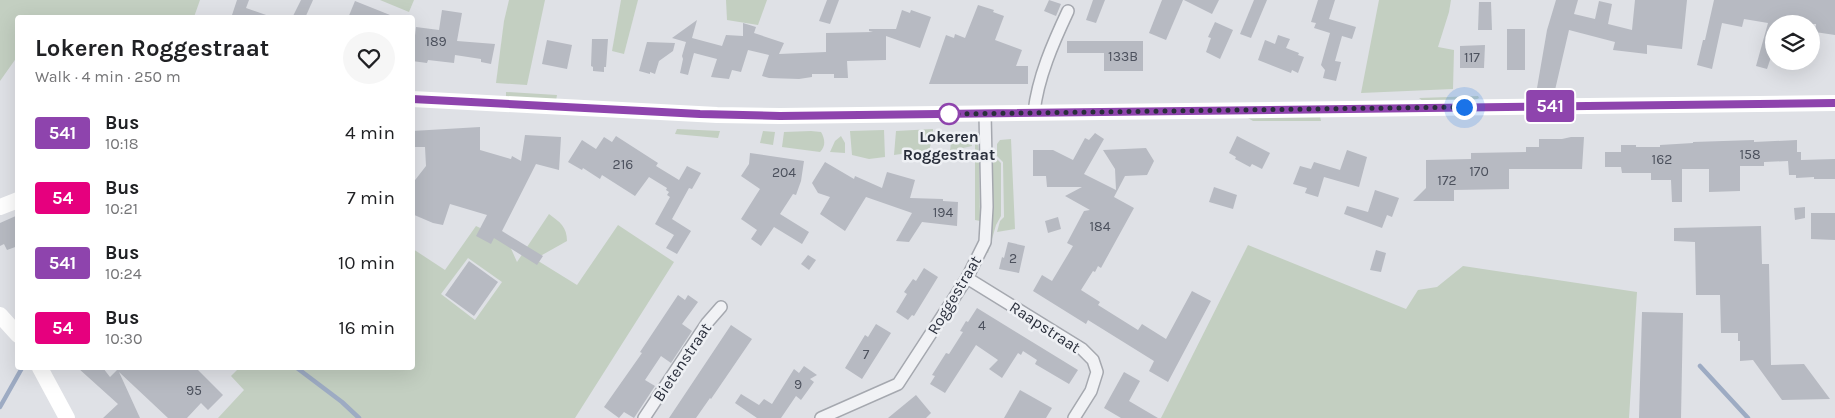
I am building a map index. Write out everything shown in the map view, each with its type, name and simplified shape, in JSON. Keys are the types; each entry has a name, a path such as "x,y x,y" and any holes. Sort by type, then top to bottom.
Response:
{"main road":[{"path":"415,99 717,115 1835,103"},
{"path":"0,207 15,201"},
{"path":"0,316 15,332"},
{"path":"41,370 67,418"}],"street":[{"path":"1034,112 1036,96 1051,49 1068,11"},
{"name":"Roggestraat","path":"821,418 898,384 967,278 985,242 987,207 985,113"},
{"name":"Raapstraat","path":"967,278 1082,350 1093,360 1098,372 1091,391 1074,418"},
{"name":"Bietenstraat","path":"644,418 707,323 721,307"}],"green space":[{"path":"0,0 200,0 195,15 15,15 15,60 0,81"},
{"path":"380,0 414,0 409,12"},
{"path":"509,0 545,0 527,85 496,83 504,21"},
{"path":"621,0 638,0 624,54 612,51"},
{"path":"726,0 767,0 758,25 727,20"},
{"path":"1379,0 1451,0 1438,47 1454,50 1453,89 1361,93"},
{"path":"506,92 557,95 556,101 506,97"},
{"path":"1478,96 1479,98 1474,100 1460,102 1424,102 1419,98"},
{"path":"1320,116 1321,121 1253,121 1248,118"},
{"path":"677,129 720,131 718,138 675,134"},
{"path":"933,129 933,138 929,150 894,155 896,131"},
{"path":"884,130 885,157 869,159 852,155 850,131"},
{"path":"763,131 775,132 773,145 760,143"},
{"path":"784,132 821,132 824,145 820,152 782,147"},
{"path":"952,134 968,138 972,146 950,151"},
{"path":"972,134 978,145 979,153 980,221 975,220 975,143 970,136"},
{"path":"841,136 845,143 845,153 830,152 835,141"},
{"path":"1011,139 1015,229 997,232 1000,221 1004,217 1003,162 997,156 997,144 1000,140"},
{"path":"992,154 1001,163 1001,216 996,225 988,253 986,252 991,204"},
{"path":"549,214 562,225 566,232 567,241 535,259 577,285 618,225 674,262 575,418 218,418 244,390 231,376 237,370 415,370 415,250 445,270 476,226 509,244 517,262","holes":["468,258 502,282 475,320 441,294"]},
{"path":"1248,245 1406,309 1418,290 1437,287 1463,266 1637,292 1629,418 1161,418"}],"building":[{"path":"237,0 249,0 246,8 266,15 232,15"},
{"path":"301,0 313,0 306,15 294,15"},
{"path":"827,0 839,0 830,24 819,21"},
{"path":"1049,0 1061,4 1056,16 1044,11"},
{"path":"1093,0 1105,0 1096,23 1086,20"},
{"path":"1162,0 1183,0 1166,40 1149,33"},
{"path":"1184,0 1219,0 1212,14"},
{"path":"1254,0 1267,0 1251,38 1240,34"},
{"path":"1318,0 1335,0 1329,19 1356,27 1352,39 1342,36 1335,61 1341,62 1336,81 1323,78 1325,70 1321,65 1330,33 1314,28 1316,23 1311,22"},
{"path":"1556,0 1578,0 1574,14 1595,19 1599,1 1612,4 1608,24 1632,30 1635,0 1687,0 1682,49 1647,45 1647,54 1613,50 1615,42 1569,30 1555,90 1537,88 1547,30"},
{"path":"1714,0 1835,0 1835,35 1820,33 1820,15 1765,15 1765,22 1744,19 1742,27 1722,23 1712,69 1697,65 1703,40 1705,40"},
{"path":"355,1 390,15 349,15"},
{"path":"1479,2 1491,2 1492,30 1478,30"},
{"path":"978,5 994,10 993,12 1004,16 995,40 1022,50 1016,66 1028,66 1028,84 929,84 946,35 954,38 955,34 965,38"},
{"path":"442,10 462,13 457,41 495,44 491,64 481,62 481,59 455,55 454,63 428,60 427,63 415,61 416,27 439,30"},
{"path":"902,10 910,13 911,10 931,17 920,48 886,36 886,60 847,61 848,78 834,78 834,74 812,74 812,77 799,79 769,78 762,76 769,55 748,50 741,72 732,70 729,79 711,77 717,59 694,53 688,75 680,73 686,42 672,38 697,20 692,38 722,46 726,35 743,36 743,23 756,27 754,33 784,43 779,54 826,52 826,33 873,32 869,31 869,29 896,29"},
{"path":"1215,22 1233,30 1220,59 1206,52 1211,38 1208,37"},
{"path":"1507,29 1525,29 1525,70 1507,70"},
{"path":"1765,34 1765,68 1756,66"},
{"path":"1278,35 1290,39 1286,48 1304,57 1298,73 1292,70 1291,73 1258,60 1265,40 1275,44"},
{"path":"592,39 608,39 604,72 593,71 591,66"},
{"path":"547,40 572,45 567,69 542,64"},
{"path":"1067,41 1143,41 1143,71 1104,71 1104,53 1067,53"},
{"path":"647,42 675,43 673,51 659,61 655,74 639,71"},
{"path":"1485,45 1484,68 1460,68 1460,46"},
{"path":"480,127 480,150 511,159 512,156 521,161 525,135 561,137 559,170 536,164 502,231 543,256 537,265 494,238 491,244 476,236 487,215 450,204 443,225 415,215 415,180 426,166 425,147 415,147 415,131"},
{"path":"1095,133 1104,139 1084,174 1116,190 1115,169 1103,150 1146,148 1154,161 1147,175 1125,176 1114,197 1134,208 1101,268 1098,266 1095,272 1093,271 1081,290 1100,302 1098,305 1138,330 1142,324 1166,339 1192,291 1211,301 1168,382 1149,371 1154,361 1088,320 1086,324 1033,291 1042,275 1052,281 1073,246 1067,243 1084,211 1090,210 1065,196 1082,187 1047,187 1046,176 1033,176 1033,150 1053,150 1073,160 1085,138 1089,140"},
{"path":"616,136 658,163 656,166 679,180 687,166 701,173 692,189 689,188 672,219 691,231 677,254 666,248 674,235 655,224 670,197 667,195 669,192 666,190 667,188 649,177 635,196 602,175 600,179 583,168 582,170 568,162 582,140 596,149 604,137 612,142"},
{"path":"1237,136 1270,153 1262,169 1252,164 1250,167 1235,159 1236,157 1229,153"},
{"path":"1584,137 1582,169 1509,169 1509,189 1454,190 1454,201 1413,201 1426,188 1426,160 1471,159 1471,153 1526,152 1526,147 1539,147 1539,139"},
{"path":"1754,140 1754,142 1797,140 1797,152 1801,152 1801,160 1835,159 1835,179 1796,178 1796,175 1789,175 1788,161 1764,162 1764,166 1740,166 1740,191 1709,192 1709,169 1682,169 1682,202 1672,202 1671,180 1651,180 1651,173 1622,173 1621,167 1605,167 1605,152 1621,152 1621,145 1660,147 1660,145 1693,142"},
{"path":"1347,150 1367,157 1359,187 1324,177 1318,197 1305,193 1307,188 1293,184 1300,166 1311,169 1314,162 1340,170"},
{"path":"750,153 804,161 801,181 796,195 793,194 780,214 809,232 802,244 774,227 761,246 751,239 757,230 741,219 760,189 741,176 749,164"},
{"path":"825,162 854,179 855,176 882,188 887,172 915,180 910,198 943,199 943,201 958,202 957,226 922,222 909,242 896,241 912,213 866,197 845,231 820,214 830,197 818,193 812,183"},
{"path":"1214,187 1237,195 1233,209 1209,202"},
{"path":"1375,190 1399,198 1392,217 1387,215 1382,228 1344,214 1347,206 1368,212"},
{"path":"1805,207 1805,218 1795,220 1794,208"},
{"path":"1811,213 1835,213 1835,240 1811,239"},
{"path":"15,216 15,247 7,250 4,244 0,246 0,223"},
{"path":"1058,217 1061,229 1048,233 1045,221"},
{"path":"1761,226 1762,264 1769,264 1771,365 1804,364 1830,399 1782,400 1753,360 1740,361 1738,333 1721,333 1720,295 1696,295 1695,242 1674,241 1674,228"},
{"path":"1008,242 1025,246 1019,273 999,269"},
{"path":"1376,250 1386,253 1381,272 1370,270"},
{"path":"808,255 816,260 809,270 801,264"},
{"path":"469,261 498,282 474,316 445,295"},
{"path":"924,268 938,277 914,316 912,315 908,320 896,312 907,294 904,292 913,279 916,281"},
{"path":"678,295 685,300 688,295 698,302 682,324 692,331 671,363 661,356 645,380 655,386 634,418 624,412 619,418 604,407 642,353 640,352"},
{"path":"977,308 1078,370 1069,384 1035,364 1037,360 1023,351 1021,355 1018,353 1002,378 989,369 998,360 976,345 945,393 930,384 935,376 932,375 946,353 949,354 963,332 960,331 966,321 968,322"},
{"path":"1642,312 1683,313 1681,418 1639,418"},
{"path":"876,324 891,333 862,379 845,368 865,335 868,337"},
{"path":"731,325 752,339 696,418 669,418"},
{"path":"804,366 817,375 810,379 814,382 801,400 796,396 781,418 757,418 735,403 741,394 759,405 764,399 772,404 794,369 799,373"},
{"path":"80,370 105,370 110,377 117,370 198,370 223,395 208,410 201,403 187,418 168,418 119,372 140,418 103,418 118,404"},
{"path":"1124,372 1140,381 1129,401 1158,418 1121,418 1104,408"},
{"path":"1020,390 1052,408 1046,418 1004,418"},
{"path":"916,395 931,413 926,418 888,418"}],"waterway":[{"path":"1700,366 1748,418"},
{"path":"0,407 21,370"},
{"path":"300,370 342,402 359,418"}],"bus line":[{"name":"541","path":"415,99 717,115 780,116 1835,103"}],"place":[{"name":"Lokeren Roggestraat","path":"949,114"}],"route":[{"path":"949,114 1464,107"}]}
